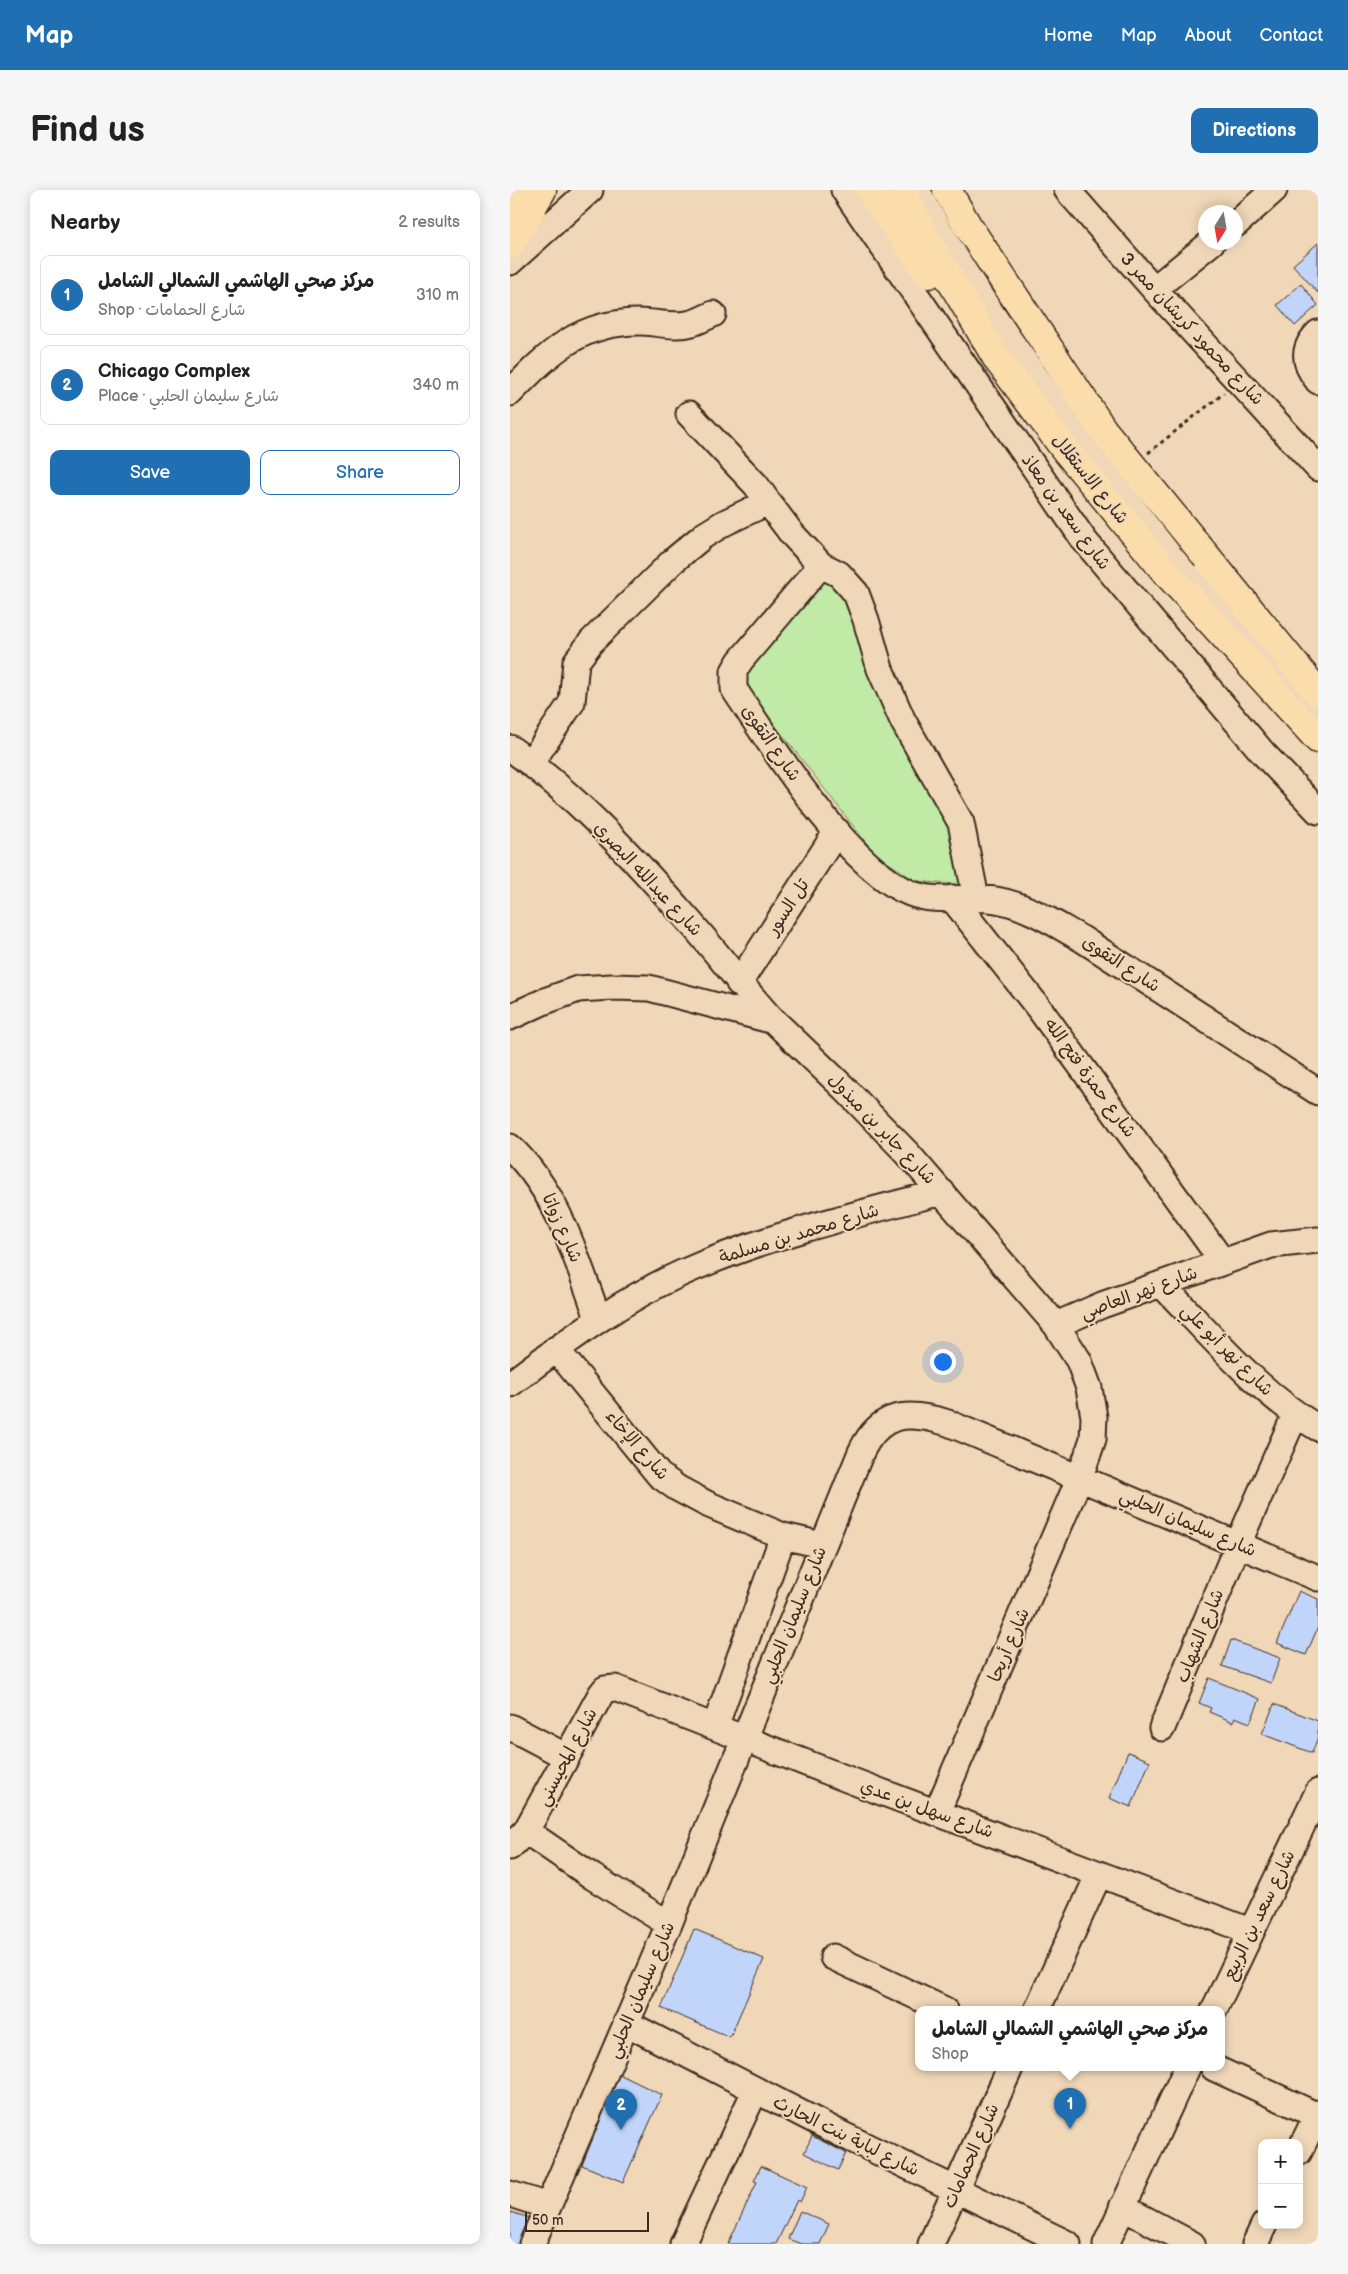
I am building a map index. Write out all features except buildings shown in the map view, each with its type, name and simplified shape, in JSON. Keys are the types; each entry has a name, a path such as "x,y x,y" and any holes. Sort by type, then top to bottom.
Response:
{"highway":[{"path":"510,204 518,190"},
{"path":"510,245 542,190"},
{"path":"869,190 932,279 974,333 998,360"},
{"name":"شارع الاستقلال","path":"902,190 921,230 998,360 1064,448 1165,571 1318,740"},
{"path":"947,190 967,225 1103,430 1318,694"}],"street":[{"path":"510,262 590,190"},
{"name":"شارع سعد بن معاذ","path":"844,190 1084,540 1263,753 1318,811"},
{"path":"917,190 976,292 1102,467 1196,588 1318,725"},
{"path":"927,190 952,237 993,304 1071,412 1190,568 1318,712"},
{"name":"شارع محمود كريشان ممر 3","path":"1067,190 1154,289 1318,468"},
{"path":"1243,218 1274,190"},
{"path":"1154,289 1202,250"},
{"path":"510,393 543,358 581,332 598,327 635,322 692,323 713,314"},
{"path":"1318,333 1309,344 1306,358 1307,367 1318,381"},
{"path":"689,414 756,485 792,534 821,565 839,574 856,593 866,620 880,670 903,721 961,824 976,898"},
{"path":"531,763 572,702 576,662 591,642 673,561 703,536 724,523 768,502"},
{"name":"شارع التقوى","path":"821,565 740,661 734,671 733,682 734,689 769,741 837,831 875,871 890,883 910,893 926,898 998,900 1019,906 1082,939 1318,1092"},
{"name":"شارع عبدالله البصري","path":"510,748 531,763 634,860 684,914 739,983 774,1021"},
{"name":"تل السور","path":"739,983 837,831"},
{"name":"شارع حمزة فتح الله","path":"952,898 1041,1011 1223,1262"},
{"name":"شارع جابر بن مبذول","path":"510,1017 578,989 612,987 648,988 774,1021 875,1119 942,1192 1056,1325 1079,1361 1089,1388 1094,1417 1093,1439 1080,1477"},
{"name":"شارع زواتا","path":"510,1146 538,1178 557,1210 570,1238 598,1318"},
{"name":"شارع محمد بن مسلمة","path":"510,1384 598,1318 680,1274 750,1245 942,1192"},
{"name":"شارع نهر العاصي","path":"1056,1325 1161,1284 1271,1246 1318,1240"},
{"name":"شارع نهر أبو علي","path":"1161,1284 1247,1372 1295,1415 1318,1428"},
{"name":"شارع الإخاء","path":"556,1350 659,1475 677,1488 707,1504 783,1536 822,1545"},
{"name":"شارع الشهاب","path":"1162,1728 1238,1544 1295,1415"},
{"name":"شارع سليمان الحلبي","path":"532,2244 669,1924 822,1545 867,1440 886,1422 898,1416 929,1417 948,1423 1318,1578"},
{"name":"شارع أريحا","path":"937,1812 1080,1477"},
{"path":"715,1727 783,1536"},
{"name":"شارع سهل بن عدي","path":"605,1688 615,1688 846,1779 1250,1931"},
{"name":"شارع المحيسني","path":"518,1839 567,1757 605,1688"},
{"path":"510,1727 567,1757"},
{"name":"شارع سعد بن الربيع","path":"1216,2006 1318,1792"},
{"path":"518,1839 592,1877 669,1924"},
{"path":"1039,2006 1099,1874"},
{"path":"833,1957 936,2006"},
{"name":"شارع لبابة بنت الحارث","path":"626,2023 755,2090 1068,2244"},
{"name":"شارع الحمامات","path":"931,2244 1009,2071"},
{"path":"1106,2244 1186,2071"},
{"path":"1221,2071 1318,2115 1303,2144"},
{"path":"682,2244 755,2090"},
{"path":"510,2194 548,2206"},
{"path":"1122,2207 1192,2244"},
{"path":"1255,2244 1262,2229"}],"path":[{"path":"1132,465 1240,381"}],"green space":[{"path":"823,574 859,615 959,806 968,885 916,881 875,854 741,681 742,667"}],"place":[{"name":"مركز صحي الهاشمي الشمالي الشامل","path":"1070,2129"},
{"name":"Chicago Complex","path":"621,2130"}]}
